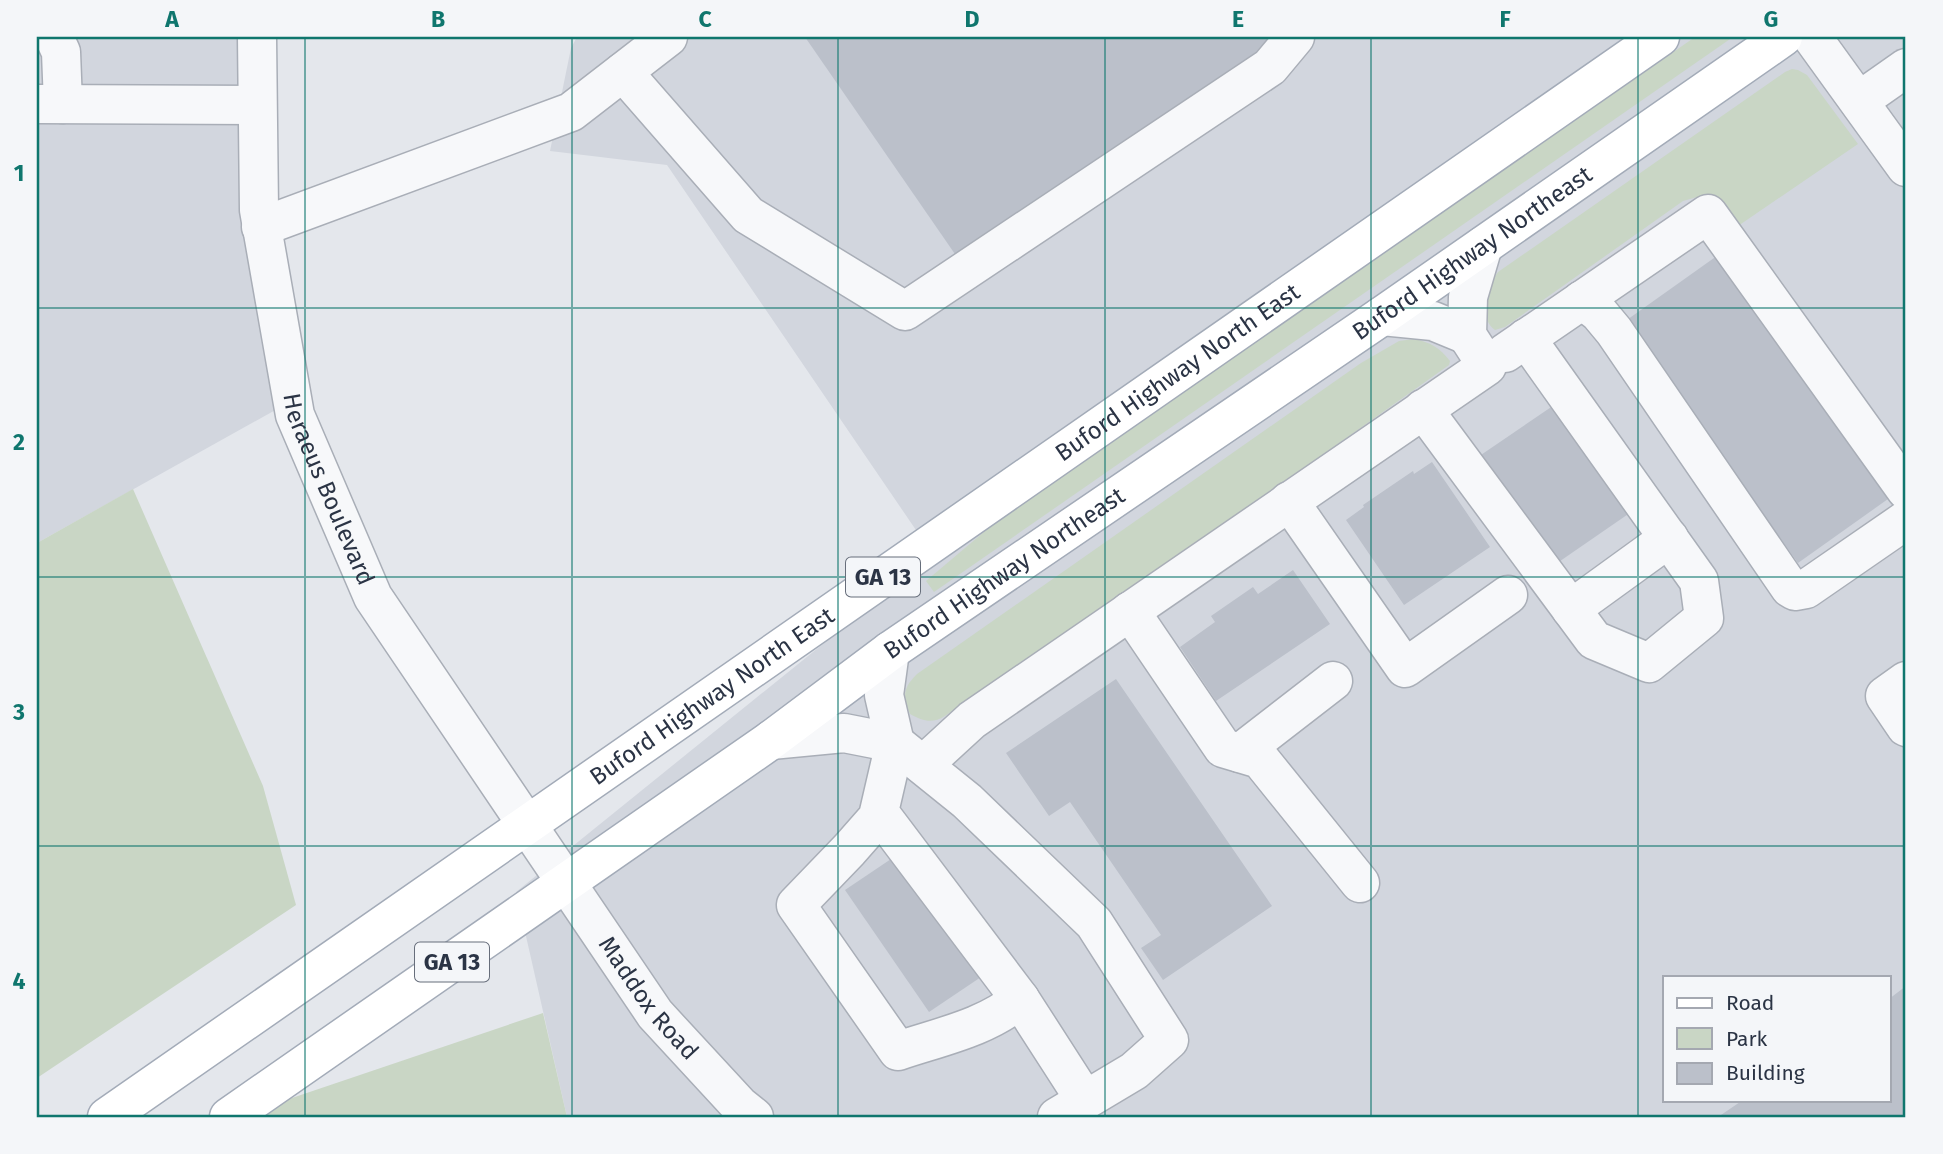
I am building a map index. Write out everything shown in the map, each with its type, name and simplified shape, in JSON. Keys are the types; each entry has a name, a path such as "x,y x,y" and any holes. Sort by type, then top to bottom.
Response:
{"main road":[{"name":"Buford Highway North East","path":"107,1117 1660,37"},
{"name":"Buford Highway Northeast","path":"229,1117 771,740 890,651 1382,316 1783,37"}],"street":[{"path":"54,37 61,52 50,104 257,106"},
{"name":"Heraeus Boulevard","path":"257,37 258,210 295,415 373,597 565,883"},
{"path":"261,227 571,112 668,37"},
{"path":"623,72 748,215 905,311 1270,67 1294,37"},
{"path":"1812,37 1906,167"},
{"path":"1858,101 1906,68"},
{"path":"1020,999 985,1022 898,1051 796,905 878,817 909,754 972,720 1423,409 1477,351 1526,338 1708,214 1906,490"},
{"path":"1477,351 1468,298 1483,246"},
{"path":"1582,300 1599,313 1614,331 1790,588 1795,591 1806,589 1906,520"},
{"path":"1382,316 1433,321 1477,351"},
{"path":"1423,409 1594,640 1649,663 1704,618 1699,581 1526,338"},
{"path":"1289,501 1405,668 1508,595"},
{"path":"1571,609 1669,538"},
{"path":"1130,611 1223,748 1260,759 1360,883"},
{"path":"890,651 884,695 909,754"},
{"path":"1240,753 1333,681"},
{"path":"1906,681 1885,696 1906,727"},
{"path":"771,740 845,733 909,754 967,801 1094,923 1169,1041 1134,1071 1071,1109 1020,999 879,812"},
{"name":"Maddox Road","path":"565,883 655,1014 747,1111"}],"shaded area":[{"path":"37,37 267,37 279,408 37,543"},
{"path":"577,37 1906,37 1906,1117 567,1117 516,892 933,555 667,165 550,151 571,48"}],"green space":[{"path":"1695,37 1733,37 934,592 926,581 991,526"},
{"path":"1792,69 1807,75 1858,144 1738,226 1706,197 1683,201 1505,327 1495,330 1486,317 1485,310 1487,293 1498,272"},
{"path":"1414,339 1438,349 1450,361 1449,365 945,716 928,721 910,714 905,692 917,674 1361,363 1399,341"},
{"path":"133,489 263,786 296,905 37,1078 37,543"},
{"path":"543,1013 567,1117 262,1117 286,1100"}],"building":[{"path":"805,37 1266,37 1270,43 957,257"},
{"path":"1721,253 1895,494 1798,563 1624,322"},
{"path":"1563,399 1637,508 1550,568 1475,459"},
{"path":"1432,462 1490,547 1404,605 1346,520 1413,471 1414,474"},
{"path":"1293,570 1330,624 1216,701 1180,647 1215,622 1211,616 1253,587 1258,594"},
{"path":"1116,679 1272,906 1163,980 1141,948 1161,935 1070,802 1049,816 1006,753"},
{"path":"897,855 981,977 929,1012 845,890"},
{"path":"1906,986 1906,1117 1718,1117 1740,1102 1890,1102 1890,998"}]}
